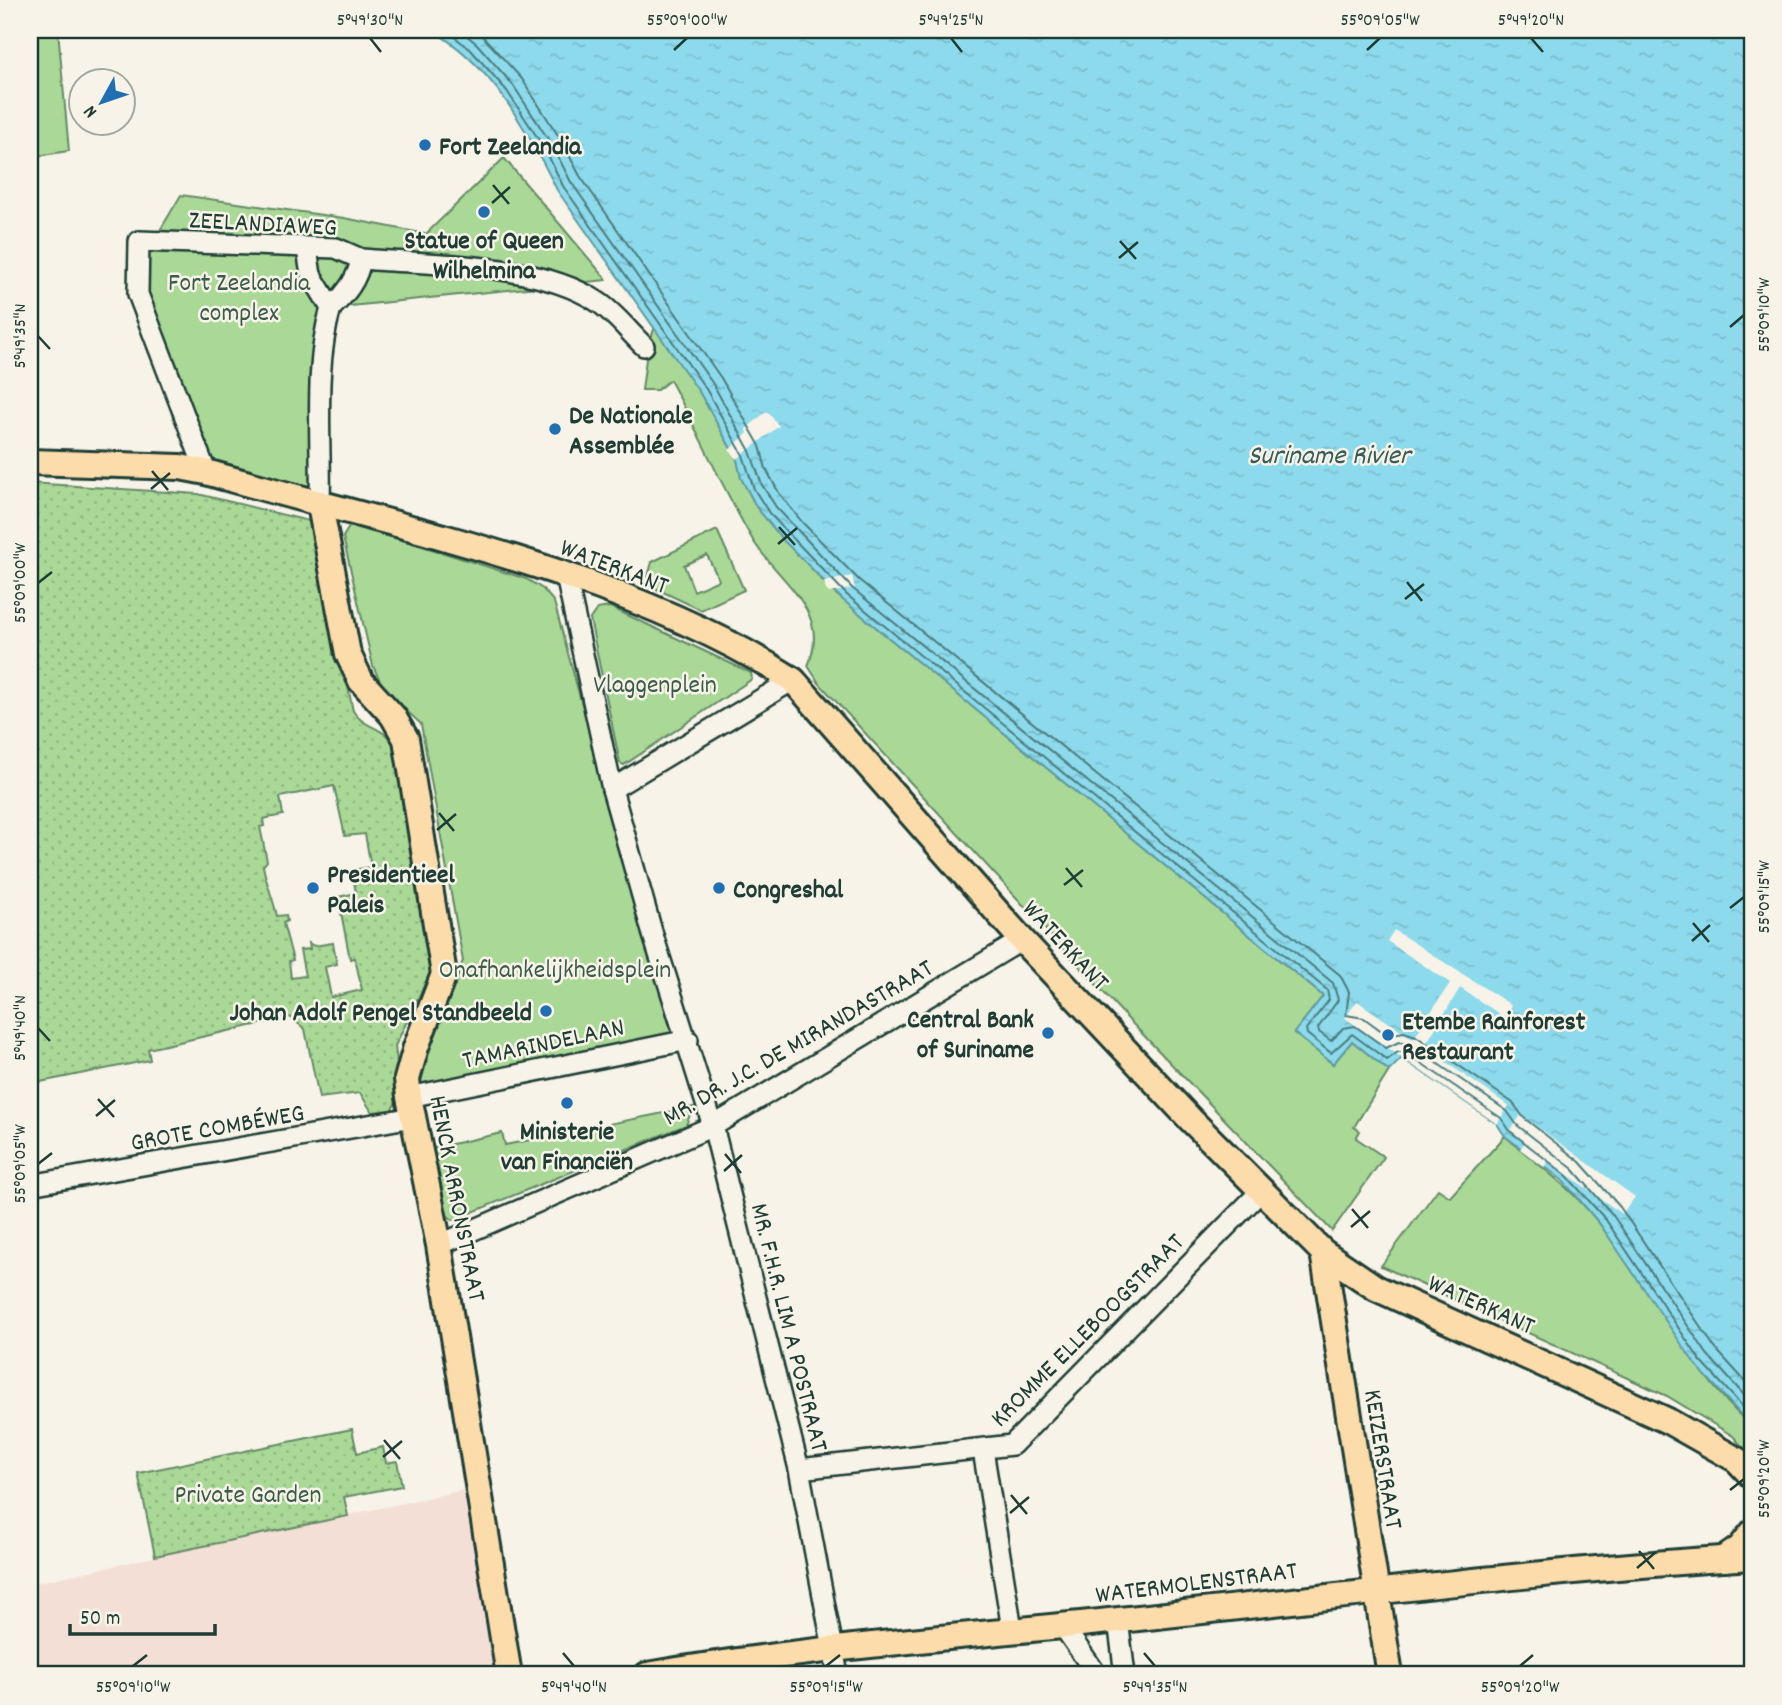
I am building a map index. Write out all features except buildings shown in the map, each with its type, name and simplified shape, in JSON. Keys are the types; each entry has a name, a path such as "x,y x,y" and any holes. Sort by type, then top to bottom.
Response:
{"main road":[{"name":"WATERKANT","path":"30,463 180,467 206,472 484,549 566,576 624,597 760,659 793,680 1023,940 1261,1191 1323,1252 1376,1288 1668,1421 1737,1460 1752,1477"},
{"name":"HENCK ARRONSTRAAT","path":"320,505 348,654 361,681 393,716 405,739 444,974 416,1047 407,1079 439,1245 509,1675"},
{"name":"KEIZERSTRAAT","path":"1323,1252 1390,1675"},
{"path":"1724,1559 1740,1548 1752,1533"},
{"name":"WATERMOLENSTRAAT","path":"647,1675 834,1647 1063,1626 1376,1590 1752,1557"}],"street":[{"name":"ZEELANDIAWEG","path":"206,472 138,293 139,241 336,248 361,259 536,275 577,290 600,303 644,346"},
{"path":"307,249 311,275 331,308"},
{"path":"320,505 321,374 325,328 331,308 359,273 361,259"},
{"name":"MR. F.H.R. LIM A POSTRAAT","path":"566,576 612,789 653,935 713,1126 799,1469 838,1675"},
{"path":"612,789 793,680"},
{"name":"MR. DR. J.C. DE MIRANDASTRAAT","path":"439,1245 713,1126 1023,940"},
{"name":"TAMARINDELAAN","path":"411,1107 688,1040"},
{"name":"GROTE COMBÉWEG","path":"30,1185 411,1107"},
{"name":"KROMME ELLEBOOGSTRAAT","path":"799,1469 1009,1447 1261,1191"},
{"path":"983,1450 1012,1629"},
{"path":"1118,1620 1125,1675"},
{"path":"1063,1626 1097,1675"}],"shaded area":[{"path":"468,1489 498,1675 30,1675 30,1584"}],"green space":[{"path":"30,30 58,30 69,151 30,157"},
{"name":"Fort Zeelandia complex","path":"504,158 607,280 331,308 320,505 206,472 138,286 140,264 181,195 344,218 426,234"},
{"path":"655,326 700,393 737,459 741,478 757,508 831,590 1323,996 1294,1033 1333,1064 1352,1041 1389,1071 1354,1127 1360,1131 1356,1138 1384,1157 1332,1231 1129,1020 819,683 808,666 814,641 809,615 798,596 754,542 670,380 657,390 642,390 647,351"},
{"path":"30,483 198,494 313,522 353,711 364,722 387,736 397,750 433,957 430,973 395,1046 401,1095 391,1110 372,1112 360,1093 319,1098 305,1029 290,1017 148,1049 150,1060 30,1084","holes":["334,786 345,836 365,834 371,867 352,870 356,893 338,897 350,959 355,958 362,990 331,997 325,967 337,964 333,943 314,946 309,943 310,949 300,950 305,976 291,978 289,961 293,960 283,923 287,921 286,915 277,916 263,866 267,861 260,827 264,826 263,819 283,815 280,797"]},
{"name":"Onafhankelijkheidsplein","path":"359,526 526,579 543,589 554,602 673,1039 418,1088 424,1047 463,961 421,724 385,691 373,666 343,537 349,527"},
{"path":"717,530 744,590 701,610 646,584 652,562","holes":["707,555 719,580 694,591 684,565"]},
{"name":"Vlaggenplein","path":"610,607 751,673 752,679 624,765 620,763 590,619 597,609"},
{"path":"693,1107 686,1125 453,1220 439,1209 429,1149 502,1133 505,1145"},
{"path":"1505,1136 1565,1186 1598,1222 1689,1354 1729,1404 1752,1427 1752,1458 1733,1436 1667,1396 1381,1266 1438,1189 1450,1197"},
{"name":"Private Garden","path":"352,1429 357,1453 383,1447 386,1463 397,1461 402,1486 344,1497 348,1516 155,1556 138,1473"}],"water":[{"name":"Suriname Rivier","path":"431,30 1752,30 1752,1427 1695,1364 1600,1224 1562,1180 1505,1136 1497,1124 1402,1058 1389,1071 1352,1041 1333,1064 1294,1033 1323,996 843,600 783,540 757,508 741,478 737,459 700,393 557,190 505,100 472,60"}],"pier":[{"path":"767,411 779,426 737,459 729,450 748,433 746,429"},
{"path":"852,576 855,588 829,593 826,590 824,582"},
{"path":"1394,930 1511,1005 1504,1017 1460,988 1424,1047 1509,1106 1497,1124 1345,1018 1357,1001 1413,1039 1450,983 1387,941"},
{"path":"1521,1115 1635,1197 1622,1214 1549,1161 1544,1167 1520,1149 1525,1142 1510,1131"}],"place":[{"name":"Fort Zeelandia","path":"425,145"},
{"name":"Statue of Queen Wilhelmina","path":"484,212"},
{"name":"De Nationale Assemblée","path":"555,429"},
{"name":"Presidentieel Paleis","path":"313,888"},
{"name":"Congreshal","path":"719,888"},
{"name":"Johan Adolf Pengel Standbeeld","path":"546,1011"},
{"name":"Central Bank of Suriname","path":"1048,1033"},
{"name":"Etembe Rainforest Restaurant","path":"1388,1035"},
{"name":"Ministerie van Financiën","path":"567,1103"}]}
